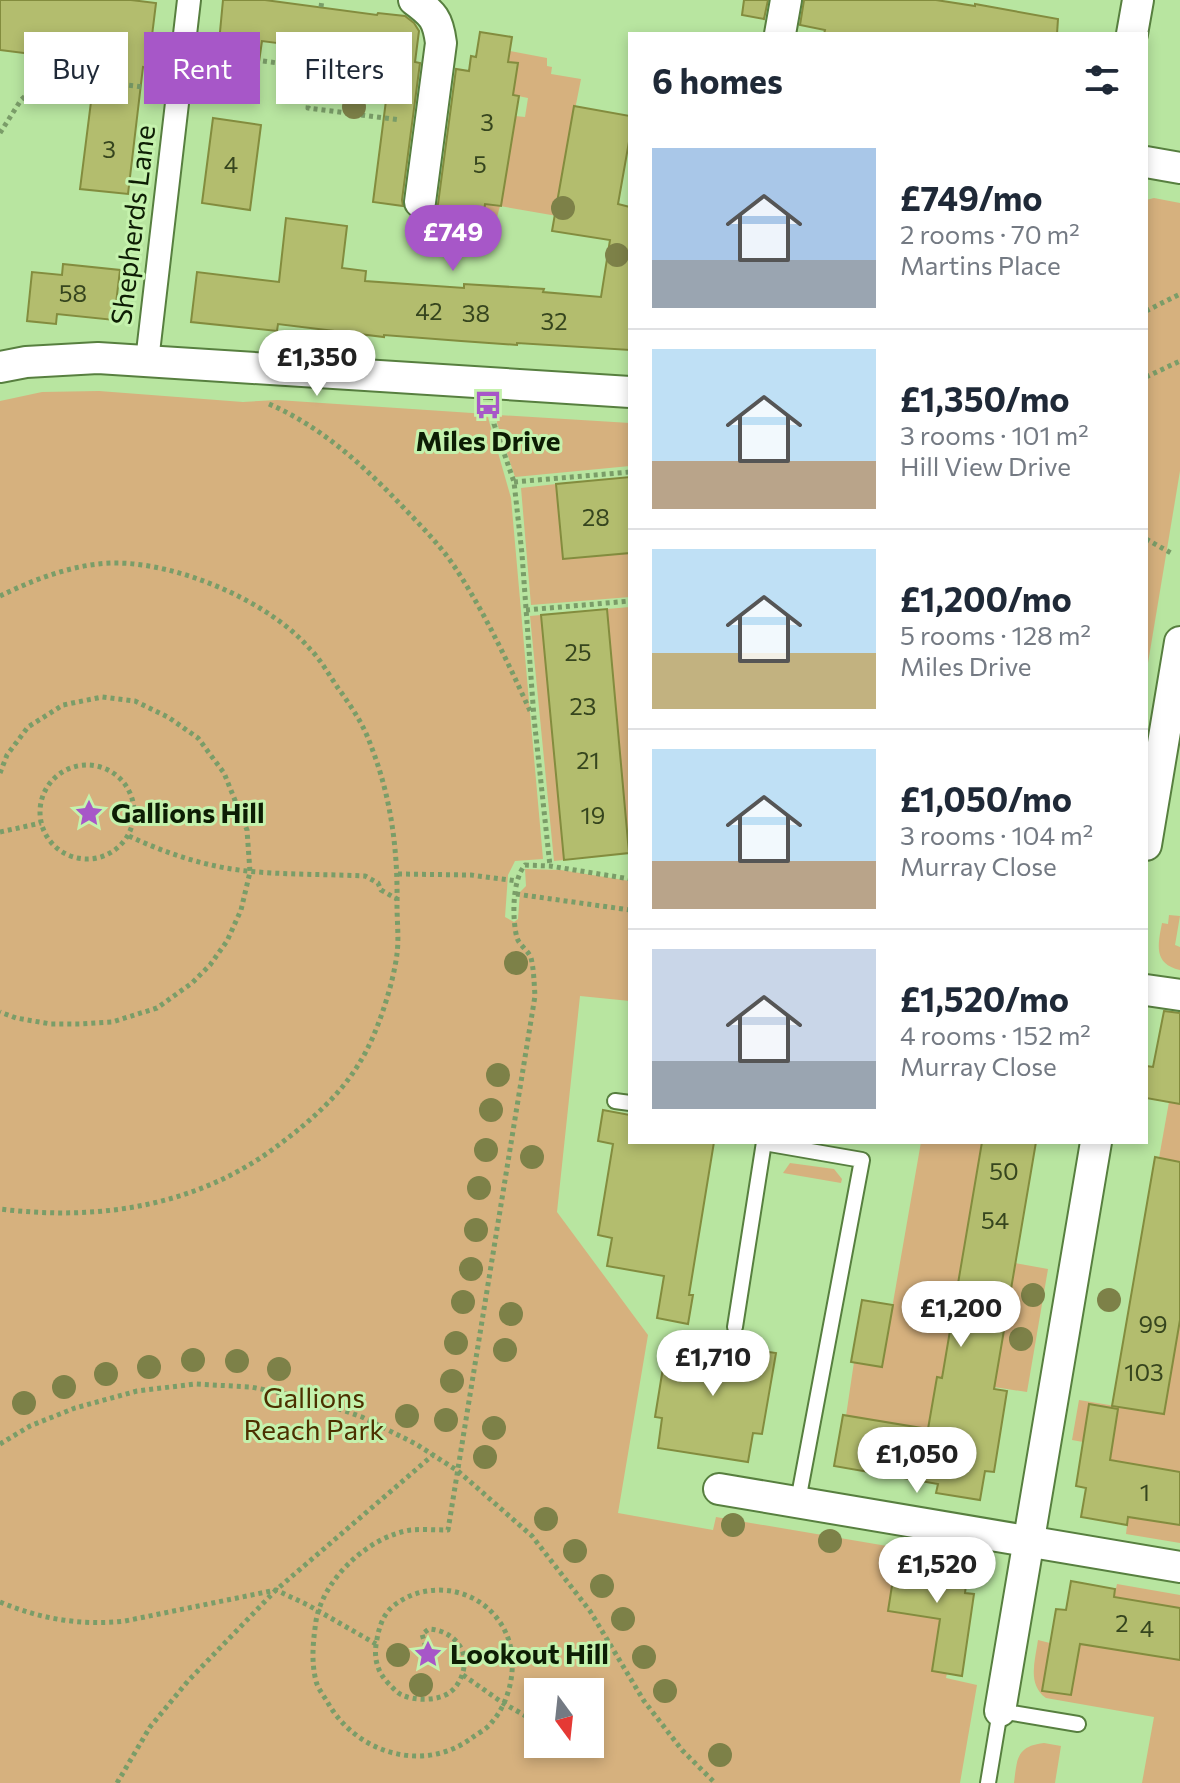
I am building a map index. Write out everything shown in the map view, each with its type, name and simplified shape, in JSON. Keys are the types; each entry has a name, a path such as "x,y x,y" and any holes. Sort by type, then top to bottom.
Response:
{"street":[{"name":"Shepherds Lane","path":"147,361 189,0"},
{"path":"414,0 430,12 439,25 441,43 420,202"},
{"path":"780,32 786,0"},
{"path":"1132,32 1138,0"},
{"path":"1148,162 1180,168"},
{"path":"0,367 26,362 98,358 628,392"},
{"path":"1148,821 1156,724 1180,642"},
{"path":"1148,990 1180,995"},
{"path":"1000,1711 1096,1144"},
{"path":"719,1489 1180,1567"}],"lane":[{"path":"735,1327 764,1144"},
{"path":"775,1144 862,1160 798,1501"},
{"path":"988,1783 1000,1711 1078,1724"}],"path":[{"path":"263,61 276,63"},
{"path":"0,133 21,100 41,82 43,75 130,85"},
{"path":"412,91 417,92"},
{"path":"308,104 308,108 412,121"},
{"path":"1148,310 1180,294"},
{"path":"1148,376 1180,361"},
{"path":"266,403 326,436 374,477 429,535 456,569 484,615 534,718"},
{"path":"495,415 494,424 514,482 550,866"},
{"path":"514,482 628,472"},
{"path":"1148,540 1171,553"},
{"path":"0,596 73,569 115,563 157,568 218,587 254,604 280,621 310,648 350,705 370,743 383,780 393,826 398,874 397,954 386,1004 361,1061 336,1095 307,1123 253,1164 204,1187 157,1203 86,1213 0,1209"},
{"path":"526,610 628,601"},
{"path":"0,773 7,755 28,727 63,705 102,697 135,701 168,717 198,738 224,773 247,830 250,872 241,910 227,941 192,983 157,1008 112,1022 80,1024 51,1024 0,1012"},
{"path":"79,765 94,765 109,770 121,779 135,806 129,836 121,846 99,858 75,858 63,853 53,845 41,823 40,808 52,780 64,770 79,765"},
{"path":"0,832 41,823"},
{"path":"129,836 184,857 225,868 250,872 365,876 397,900"},
{"path":"428,1654 422,1634 429,1629 438,1629 458,1641 465,1656 463,1675 450,1693 429,1699 399,1695 377,1668 375,1651 378,1630 388,1611 402,1599 423,1590 443,1589 480,1601 505,1630 512,1654 511,1684 503,1703 492,1723 468,1742 441,1754 414,1757 384,1751 354,1735 333,1712 317,1684 312,1647 318,1611 333,1579 376,1544 411,1530 448,1530 535,996 530,954 518,942 514,922 519,871 525,865 550,866 628,879"},
{"path":"398,874 471,875 517,881"},
{"path":"516,894 628,910"},
{"path":"0,1444 30,1426 75,1408 137,1391 195,1384 251,1387 311,1399 362,1417 458,1471 532,1536 590,1611 644,1701 682,1750 715,1783"},
{"path":"117,1783 150,1727 188,1681 276,1590 433,1455"},
{"path":"0,1602 64,1622 99,1624 276,1590 376,1644"},
{"path":"463,1675 524,1715"}],"green space":[{"path":"510,51 547,58 547,66 552,67 551,74 581,79 557,216 500,206 496,221 483,219 485,205 494,205 515,116 525,117 528,98 513,95 518,64 508,62"},
{"path":"1148,200 1180,203 1180,471 1148,663"},
{"name":"Gallions Reach Park","path":"99,391 243,402 277,400 487,414 511,498 543,859 515,861 508,875 505,917 514,922 518,919 520,892 526,886 525,869 561,870 628,881 628,1001 580,996 557,1212 648,1335 618,1513 713,1530 716,1517 887,1546 882,1569 894,1572 888,1611 940,1619 946,1678 977,1685 960,1783 0,1783 0,401 42,392"},
{"path":"498,415 628,423 628,466 515,477 497,423"},
{"path":"556,484 563,559 628,553 628,597 531,605 521,488"},
{"path":"628,607 628,842 607,609"},
{"path":"541,615 564,860 554,861 530,616"},
{"path":"1169,915 1180,916 1175,945 1180,947 1180,970 1165,963 1159,952 1162,923 1168,924"},
{"path":"1169,1102 1180,1104 1180,1162 1159,1158"},
{"path":"921,1144 982,1144 942,1377 971,1437 846,1416 854,1362 882,1366"},
{"path":"790,1163 834,1169 842,1179 841,1183 783,1173"},
{"path":"1015,1263 1048,1269 1027,1392 994,1387"},
{"path":"1180,1320 1180,1472 1110,1460 1118,1409 1089,1405 1083,1442 1072,1440 1079,1400 1164,1414"},
{"path":"1128,1517 1180,1525 1180,1543 1126,1534"},
{"path":"1117,1584 1180,1595 1180,1608 1114,1597"},
{"path":"1038,1640 1050,1643 1042,1690 1070,1695 1080,1644 1180,1660 1180,1783 1142,1783 1154,1717 1046,1698 1040,1692 1034,1679"},
{"path":"1044,1743 1061,1746 1055,1783 1014,1783 1017,1761 1023,1751"}],"building":[{"path":"0,0 131,0 156,3 152,32 144,32 144,67 128,194 80,189 91,104 128,104 128,32 24,32 24,53 0,50"},
{"path":"223,0 265,0 405,16 414,23 419,31 415,62 420,63 403,206 373,202 386,104 412,104 412,32 276,32 276,43 262,41 260,55 260,32 220,32"},
{"path":"744,0 768,0 764,19 742,15"},
{"path":"804,0 936,0 1058,19 1057,32 824,32 800,25"},
{"path":"480,32 512,37 508,62 518,63 513,95 519,96 501,206 485,204 483,219 435,211 456,69 469,71 471,56 476,57"},
{"path":"574,106 628,116 628,147 618,204 628,206 628,350 384,337 278,324 277,331 191,322 197,272 279,282 286,218 347,226 342,268 366,271 365,281 464,288 464,284 544,289 543,292 601,297 610,240 552,231"},
{"path":"213,118 261,125 250,210 202,203"},
{"path":"63,264 120,270 114,320 57,314 56,324 27,321 32,272 62,275"},
{"path":"628,477 628,553 563,559 556,484"},
{"path":"607,609 628,853 564,860 541,615"},
{"path":"1164,1011 1180,1013 1180,1104 1148,1098 1148,1066 1153,1067"},
{"path":"603,1110 628,1115 628,1144 714,1144 689,1295 693,1295 688,1324 657,1318 664,1276 607,1266 612,1238 598,1235 613,1144 598,1141"},
{"path":"982,1144 1036,1144 994,1389 1007,1391 994,1472 985,1471 980,1500 936,1493 938,1484 834,1466 843,1415 928,1429 937,1377 942,1378"},
{"path":"1155,1157 1180,1162 1180,1320 1164,1414 1112,1406"},
{"path":"862,1300 893,1305 882,1367 851,1362"},
{"path":"668,1337 776,1353 762,1434 753,1433 748,1462 658,1448 662,1418 655,1417"},
{"path":"1089,1404 1118,1409 1110,1460 1180,1472 1180,1525 1128,1517 1127,1525 1081,1517 1086,1488 1076,1486"},
{"path":"925,1556 969,1562 965,1593 974,1594 962,1676 932,1671 940,1619 888,1611 896,1560 924,1564"},
{"path":"1071,1581 1115,1589 1114,1597 1180,1608 1180,1660 1080,1644 1071,1695 1042,1691 1056,1609 1066,1610"}],"place":[{"name":"Miles Drive","path":"488,405"},
{"name":"Gallions Hill","path":"89,813"},
{"name":"Lookout Hill","path":"428,1654"}]}
